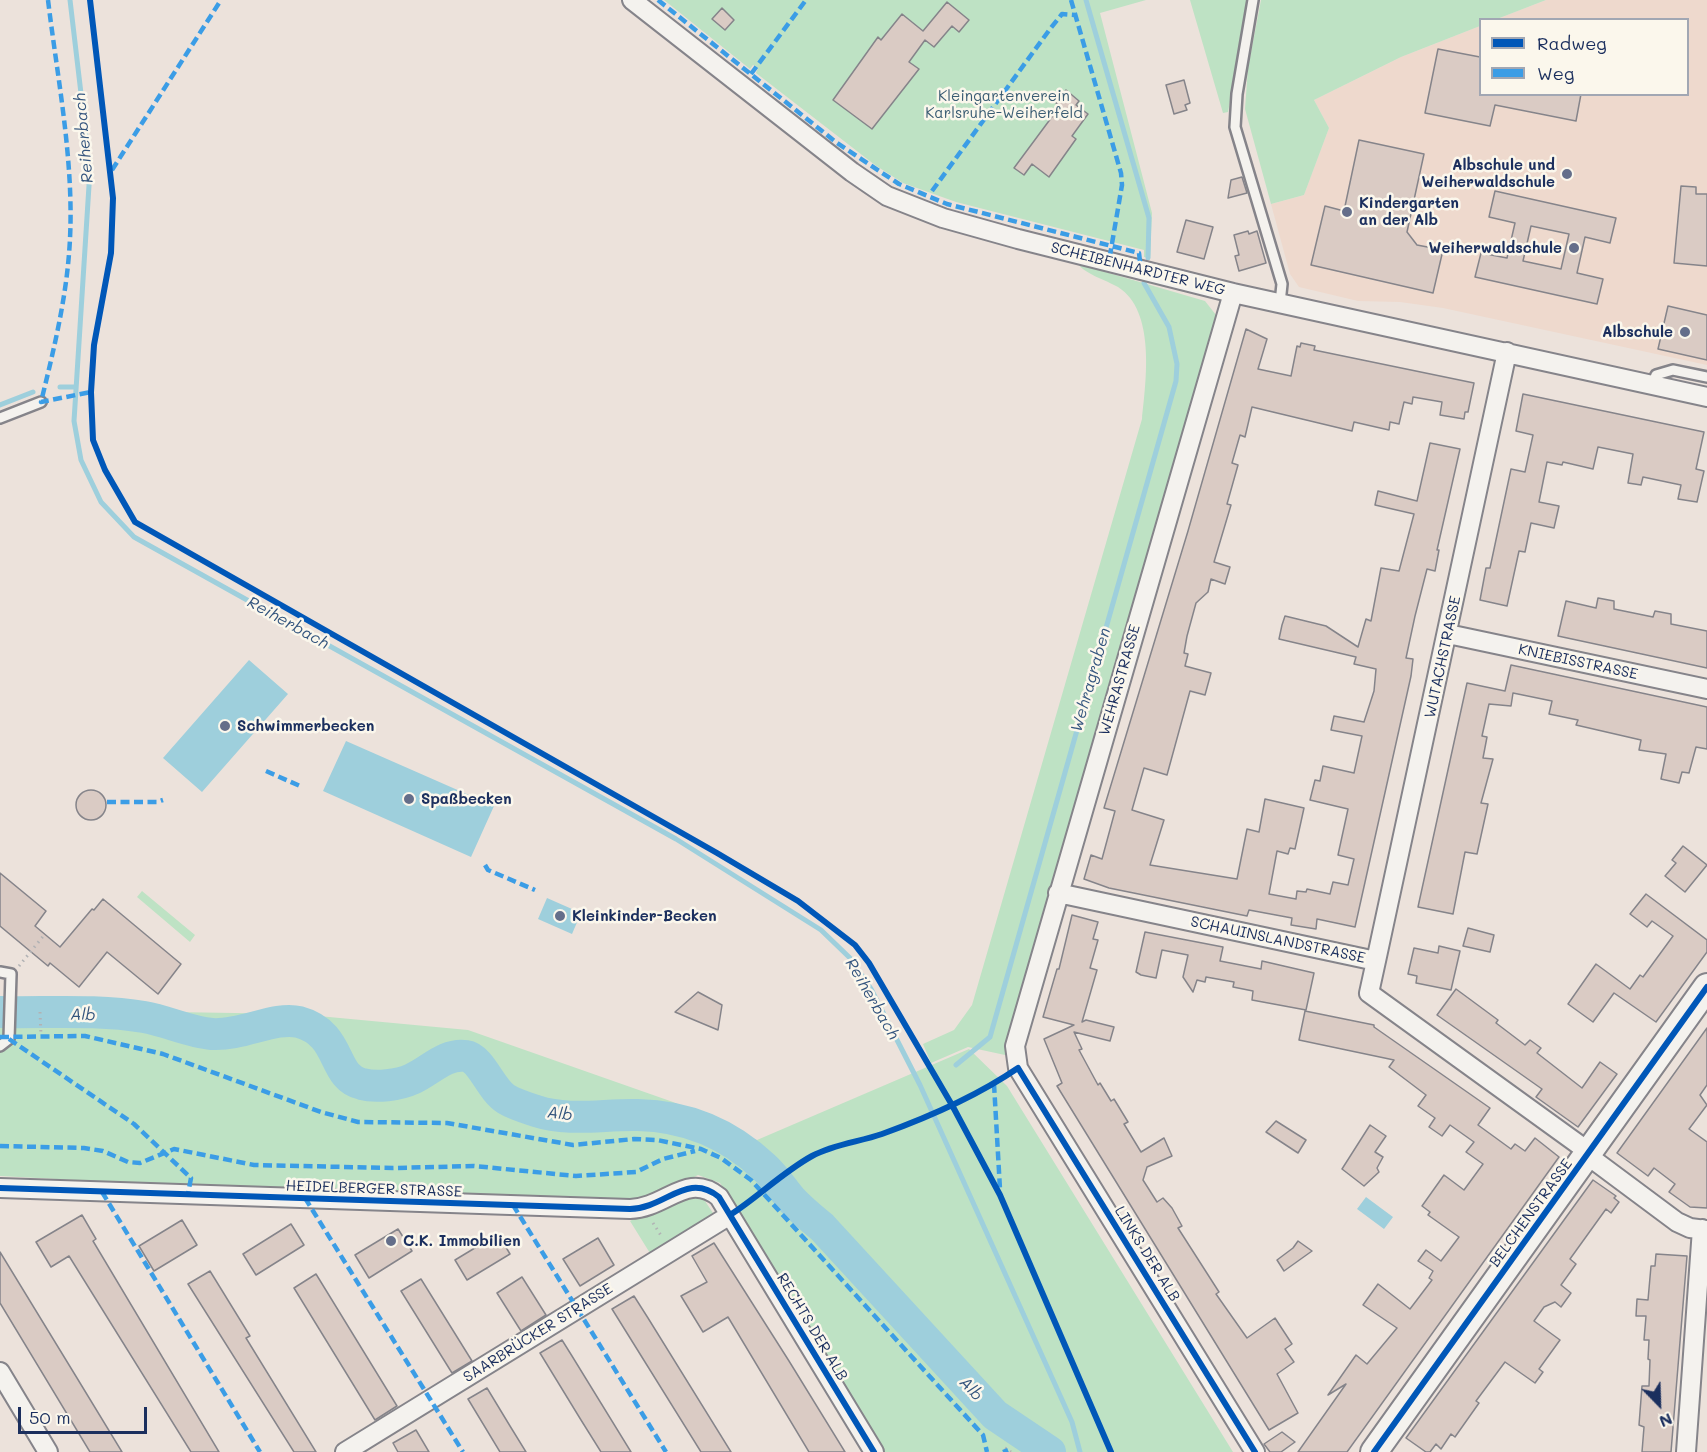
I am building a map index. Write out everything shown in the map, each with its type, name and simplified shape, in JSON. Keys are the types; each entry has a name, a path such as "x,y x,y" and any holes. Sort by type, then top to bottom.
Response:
{"street":[{"name":"SCHEIBENHARDTER WEG","path":"632,0 852,172 887,196 943,218 1233,293 1707,397"},
{"name":"WEHRASTRASSE","path":"1018,1068 1016,1046 1058,893 1233,293"},
{"name":"WUTACHSTRASSE","path":"1376,961 1507,352"},
{"name":"KNIEBISSTRASSE","path":"1448,634 1707,689"},
{"name":"SCHAUINSLANDSTRASSE","path":"1058,893 1376,961 1369,993 1677,1222 1704,1229"},
{"name":"BELCHENSTRASSE","path":"1374,1452 1707,987"},
{"name":"LINKS DER ALB","path":"1018,1068 1255,1452"},
{"name":"HEIDELBERGER STRASSE","path":"0,1188 644,1208 686,1188 699,1187 719,1197 730,1215"},
{"name":"SAARBRÜCKER STRASSE","path":"345,1452 730,1215"},
{"name":"RECHTS DER ALB","path":"730,1215 874,1452"},
{"path":"1686,1452 1704,1229"},
{"path":"0,1372 48,1452"}],"lane":[{"path":"1253,0 1237,94 1235,127 1282,284 1280,303"},
{"path":"1652,385 1656,375 1673,370 1707,377"},
{"path":"0,418 41,402"},
{"path":"0,972 11,974 9,1039 0,1046"}],"path":[{"path":"11,974 45,934"},
{"path":"40,1012 41,1036"},
{"path":"942,1109 952,1105"},
{"path":"747,1203 785,1176"},
{"path":"644,1208 671,1251"},
{"path":"1005,1449 1011,1452"}],"shaded area":[{"name":"Albschule und Weiherwaldschule","path":"1546,0 1707,0 1707,365 1443,308 1400,302 1358,301 1299,287 1290,274 1271,204 1304,195 1329,128 1314,100 1401,57 1479,26 1479,96 1689,96 1689,18 1500,18"}],"green space":[{"name":"Kleingartenverein Karlsruhe-Weiherfeld","path":"664,0 1146,0 1100,13 1152,213 1150,258 1144,257 1144,250 956,202 903,183 875,165 756,73 758,68 753,65 750,69"},
{"path":"1190,0 1249,0 1228,112 1223,113"},
{"path":"1261,0 1546,0 1500,18 1479,18 1479,26 1401,57 1314,100 1329,128 1304,195 1271,204 1245,109 1248,68"},
{"path":"1078,264 1205,301 1216,315 1216,325 1005,1055 968,1047 931,1063 923,1044 954,1030 972,1005 1142,419 1146,348 1138,312 1130,298 1118,287 1091,274"},
{"path":"142,891 195,935 190,942 137,897"},
{"path":"110,1011 297,1014 468,1030 673,1102 757,1140 969,1049 1007,1086 1233,1452 884,1452 720,1183 698,1175 655,1196 621,1202 300,1192 0,1176 0,1021 74,1025"},
{"path":"686,1192 699,1192 717,1219 653,1258 630,1221"}],"water":[{"name":"Schwimmerbecken","path":"249,660 288,694 202,792 163,758"},
{"name":"Spaßbecken","path":"346,741 494,806 471,857 323,791"},
{"name":"Kleinkinder-Becken","path":"547,898 581,913 572,934 538,919"},
{"path":"1366,1197 1393,1217 1384,1229 1357,1209"}],"building":[{"path":"947,2 969,20 959,32 952,26 934,47 925,40 909,62 919,69 872,129 833,100 878,37 881,40 902,14 923,31"},
{"path":"722,8 734,20 725,30 712,19"},
{"path":"1438,49 1479,57 1479,96 1581,96 1576,121 1495,105 1490,126 1425,113"},
{"path":"1184,80 1190,103 1185,105 1187,110 1174,114 1166,85"},
{"path":"1066,90 1079,101 1076,105 1088,114 1072,136 1076,139 1049,177 1032,164 1024,175 1014,168 1060,106 1056,103"},
{"path":"1359,140 1424,154 1407,232 1417,245 1443,250 1433,293 1311,265 1325,206 1344,211"},
{"path":"1242,177 1247,193 1228,198 1231,180"},
{"path":"1681,186 1696,187 1696,194 1707,194 1707,266 1674,263"},
{"name":"Weiherwaldschule","path":"1495,191 1616,218 1610,243 1585,237 1577,273 1603,279 1597,304 1475,277 1481,253 1507,258 1515,223 1489,217","holes":["1531,226 1569,234 1561,269 1523,261"]},
{"path":"1186,220 1213,227 1204,259 1177,252"},
{"path":"1248,231 1249,234 1257,231 1266,263 1239,271 1235,256 1239,255 1234,235"},
{"name":"Albschule","path":"1668,306 1707,315 1707,360 1658,349"},
{"path":"1246,329 1267,339 1258,369 1291,376 1297,346 1300,347 1301,343 1315,346 1314,350 1474,383 1468,412 1465,412 1464,419 1440,415 1442,402 1413,397 1412,404 1404,402 1399,424 1390,422 1389,430 1354,422 1352,431 1252,407 1245,437 1240,435 1232,463 1238,465 1227,504 1231,505 1214,562 1230,567 1225,584 1211,579 1208,592 1196,603 1184,653 1188,654 1185,666 1211,673 1205,695 1190,691 1167,775 1144,768 1132,810 1164,820 1150,865 1237,879 1247,829 1259,832 1265,799 1304,808 1295,849 1290,848 1288,854 1277,851 1269,894 1296,899 1297,891 1306,892 1307,889 1330,894 1333,882 1348,885 1354,859 1338,855 1348,809 1310,800 1315,780 1320,781 1323,766 1354,773 1362,736 1331,730 1334,716 1364,722 1374,691 1376,669 1354,664 1356,657 1279,639 1282,625 1285,616 1326,626 1358,647 1366,619 1371,621 1381,568 1399,571 1414,514 1375,505 1378,491 1417,501 1430,443 1460,449 1437,550 1439,550 1435,571 1427,569 1415,616 1406,658 1413,659 1411,676 1355,927 1317,919 1316,929 1291,925 1292,918 1249,910 1247,916 1109,888 1084,879 1091,855 1102,859 1115,811 1104,808 1188,531"},
{"path":"1523,394 1704,432 1696,469 1704,471 1697,502 1678,499 1681,485 1643,477 1641,485 1628,483 1633,454 1598,447 1593,469 1563,462 1562,465 1547,462 1539,502 1559,506 1554,528 1531,523 1525,552 1519,551 1507,606 1480,600 1486,568 1490,568 1511,469 1525,472 1533,435 1516,431"},
{"path":"1598,598 1614,601 1614,609 1653,617 1655,611 1671,614 1671,624 1707,631 1707,668 1558,636 1566,601 1596,608"},
{"path":"1511,665 1707,707 1707,749 1696,747 1689,773 1682,772 1679,783 1661,779 1666,754 1639,750 1641,740 1576,725 1578,720 1549,714 1552,701 1513,693 1511,706 1489,704 1482,736 1487,737 1483,758 1493,759 1481,803 1488,804 1477,854 1465,852 1453,914 1418,907 1467,683 1505,691"},
{"path":"91,790 102,794 106,805 102,816 91,820 80,816 76,805 80,794"},
{"path":"1683,846 1707,865 1685,892 1665,876 1676,863 1672,860"},
{"path":"0,873 46,911 35,926 60,947 103,899 181,964 158,994 107,952 79,987 50,963 48,966 0,926"},
{"path":"1646,894 1707,940 1707,952 1656,1022 1614,993 1593,1022 1568,1004 1596,964 1630,989 1640,975 1643,977 1673,936 1652,921 1647,927 1630,914"},
{"path":"1072,915 1098,922 1093,939 1098,940 1090,968 1097,970 1082,1022 1086,1020 1114,1027 1110,1041 1074,1032 1082,1049 1079,1050 1098,1085 1100,1083 1111,1101 1114,1099 1128,1122 1124,1124 1141,1152 1164,1138 1172,1156 1147,1167 1143,1180 1157,1202 1163,1198 1172,1208 1182,1226 1178,1228 1219,1292 1216,1294 1247,1338 1275,1318 1292,1344 1285,1349 1294,1362 1277,1374 1298,1413 1269,1430 1057,1086 1062,1083 1044,1039 1074,1025 1043,1017 1057,969 1059,969"},
{"path":"1468,928 1494,935 1490,952 1463,946"},
{"path":"1145,932 1223,947 1220,961 1261,969 1262,961 1314,973 1306,1010 1252,1000 1253,991 1233,987 1234,982 1206,977 1205,982 1197,980 1193,992 1183,977 1188,955 1162,950 1156,978 1141,975 1136,972"},
{"path":"1439,946 1460,951 1451,990 1416,983 1417,976 1408,974 1414,948 1438,953"},
{"path":"1456,989 1498,1020 1496,1023 1525,1045 1530,1040 1541,1048 1537,1053 1582,1088 1600,1062 1617,1074 1578,1127 1536,1097 1542,1089 1437,1015"},
{"path":"698,992 722,1005 718,1030 675,1012"},
{"path":"1305,1011 1374,1025 1490,1108 1478,1125 1511,1149 1515,1144 1525,1151 1535,1138 1559,1157 1347,1452 1298,1452 1346,1384 1328,1395 1356,1355 1367,1364 1397,1328 1363,1305 1378,1284 1410,1309 1432,1280 1429,1278 1433,1271 1418,1261 1426,1250 1441,1261 1459,1237 1428,1215 1430,1212 1422,1206 1444,1175 1464,1190 1483,1164 1466,1152 1474,1142 1450,1125 1442,1136 1429,1127 1435,1118 1418,1106 1426,1095 1389,1067 1394,1060 1299,1040"},
{"path":"1707,1028 1707,1085 1700,1095 1707,1105 1689,1129 1707,1142 1707,1208 1690,1207 1669,1192 1675,1184 1654,1168 1648,1176 1617,1153"},
{"path":"1276,1121 1306,1140 1298,1153 1266,1132"},
{"path":"1370,1125 1386,1136 1375,1152 1383,1157 1377,1168 1379,1172 1364,1186 1342,1169"},
{"path":"1593,1180 1616,1196 1614,1198 1619,1202 1611,1213 1606,1209 1570,1259 1576,1264 1561,1285 1571,1293 1561,1307 1555,1302 1544,1307 1534,1321 1560,1340 1539,1369 1543,1372 1535,1383 1505,1362 1476,1401 1479,1403 1455,1437 1451,1434 1441,1449 1436,1444 1430,1452 1426,1452 1406,1438"},
{"path":"82,1215 96,1239 93,1241 219,1452 191,1452 69,1256 51,1267 36,1242"},
{"path":"182,1220 197,1245 154,1271 139,1246"},
{"path":"291,1224 304,1245 256,1275 243,1254"},
{"path":"398,1229 412,1251 369,1278 355,1255"},
{"path":"498,1234 510,1254 467,1280 455,1260"},
{"path":"598,1238 614,1265 580,1286 563,1259"},
{"path":"1298,1241 1312,1251 1284,1271 1277,1260 1293,1248"},
{"path":"714,1243 845,1452 809,1452 728,1317 703,1332 681,1296 707,1282 692,1256"},
{"path":"0,1252 122,1452 90,1452 0,1303"},
{"path":"1656,1254 1687,1256 1671,1452 1642,1452 1644,1427 1639,1425 1642,1386 1649,1386 1650,1360 1648,1359 1649,1340 1644,1340 1646,1316 1636,1316 1637,1299 1648,1300 1651,1266 1655,1266"},
{"path":"210,1271 250,1336 246,1338 316,1452 294,1452 188,1284"},
{"path":"316,1274 397,1406 375,1420 294,1288"},
{"path":"522,1277 546,1315 521,1331 497,1293"},
{"path":"421,1279 472,1361 452,1373 401,1291"},
{"path":"634,1296 731,1452 701,1452 612,1309"},
{"path":"562,1340 631,1452 601,1452 581,1420 540,1353"},
{"path":"487,1388 526,1452 500,1452 468,1399"},
{"path":"416,1430 429,1452 398,1452 393,1443"},
{"path":"1282,1432 1295,1442 1281,1452 1270,1452 1264,1444"}],"waterway":[{"name":"Reiherbach","path":"70,0 90,170 74,421 81,460 101,502 134,537 676,839 821,930 850,958 871,989 920,1085 1072,1422 1080,1452"},
{"path":"1086,0 1149,218 1148,258"},
{"name":"Wehragraben","path":"956,1065 990,1037 1176,381 1177,364 1169,327 1144,283"},
{"path":"60,387 76,387"},
{"path":"0,405 33,392"},
{"name":"Alb","path":"0,1012 90,1012 126,1015 153,1019 212,1034 235,1032 280,1022 299,1022 313,1028 323,1036 345,1073 352,1080 362,1084 381,1086 401,1083 419,1076 451,1057 466,1056 476,1062 506,1099 536,1111 574,1117 656,1116 706,1129 736,1145 764,1167 791,1199 822,1227 995,1415 1050,1452"}],"marked path":[{"path":"48,0 65,127 71,222 65,291 41,402 91,392"},
{"path":"112,170 221,0"},
{"path":"658,0 837,143 899,184 947,204 1139,253 1141,270"},
{"path":"751,74 806,0"},
{"path":"1071,0 1121,173 1122,185 1109,261"},
{"path":"932,191 1062,14 1075,15"},
{"path":"266,771 300,786"},
{"path":"107,802 163,800"},
{"path":"485,865 488,870 535,890"},
{"path":"0,1037 85,1036 163,1054 321,1112 358,1122 447,1123 573,1145 634,1139 657,1140 701,1149 721,1158 751,1180 983,1435 987,1452"},
{"path":"9,1039 134,1124 191,1178 188,1194"},
{"path":"994,1084 1000,1189"},
{"path":"0,1146 84,1148 103,1151 128,1162 140,1163 174,1149 254,1165 393,1168 474,1166 576,1176 636,1172 663,1159 695,1151"},
{"path":"102,1192 260,1452"},
{"path":"305,1198 463,1452"},
{"path":"513,1205 666,1452"},
{"path":"1003,1452 1008,1450"}],"cycle path":[{"path":"90,0 113,198 111,253 94,345 91,392 93,440 105,470 135,522 717,853 798,901 855,945 869,963 952,1105 1000,1195 1111,1452"},
{"path":"1374,1452 1707,987"},
{"path":"730,1215 812,1156 882,1134 935,1113 986,1088 1018,1068 1255,1452"},
{"path":"0,1188 630,1209 655,1203 686,1189 707,1190 719,1197 874,1452"}],"place":[{"name":"Albschule und Weiherwaldschule","path":"1567,174"},
{"name":"Kindergarten an der Alb","path":"1347,212"},
{"name":"Weiherwaldschule","path":"1574,248"},
{"name":"Albschule","path":"1685,332"},
{"name":"Schwimmerbecken","path":"225,726"},
{"name":"Spaßbecken","path":"409,799"},
{"name":"Kleinkinder-Becken","path":"560,916"},
{"name":"C.K. Immobilien","path":"391,1241"}]}
